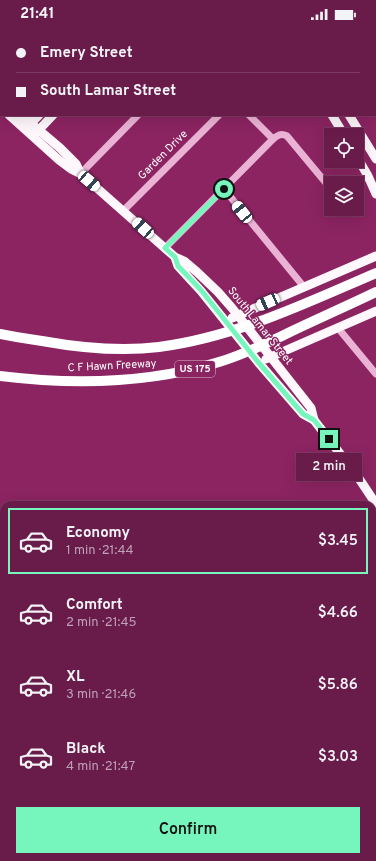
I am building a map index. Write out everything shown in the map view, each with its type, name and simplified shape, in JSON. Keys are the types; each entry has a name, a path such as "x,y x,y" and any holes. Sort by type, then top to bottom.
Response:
{"highway":[{"name":"C F Hawn Freeway","path":"0,334 66,345 102,349 142,349 174,345 212,337 259,322 376,273"},
{"name":"C F Hawn Freeway","path":"0,376 56,381 92,381 138,378 180,372 220,362 242,354 376,292"}],"main road":[{"name":"South Lamar Street","path":"11,116 28,126"},
{"name":"South Lamar Street","path":"22,116 28,126 59,160 81,174 175,257 184,261 218,292 311,408 314,420"},
{"path":"28,126 38,116"},
{"path":"36,134 52,116"},
{"path":"333,116 340,128"},
{"path":"350,116 375,156"},
{"path":"363,168 376,194"},
{"path":"226,321 376,256"},
{"name":"South Lamar Street","path":"175,257 178,266 201,290 303,414 314,420 358,477 374,501"},
{"path":"259,362 376,311"}],"street":[{"path":"81,174 137,116"},
{"name":"Garden Drive","path":"123,211 218,116"},
{"path":"250,116 273,139"},
{"path":"165,248 273,139 279,135 283,134 287,136 324,181"},
{"path":"364,178 368,176"},
{"path":"224,189 304,287"},
{"path":"338,328 376,374"}],"route":[{"path":"224,189 165,248 175,257 178,266 196,284 258,362 303,414 314,420 329,439"}]}
